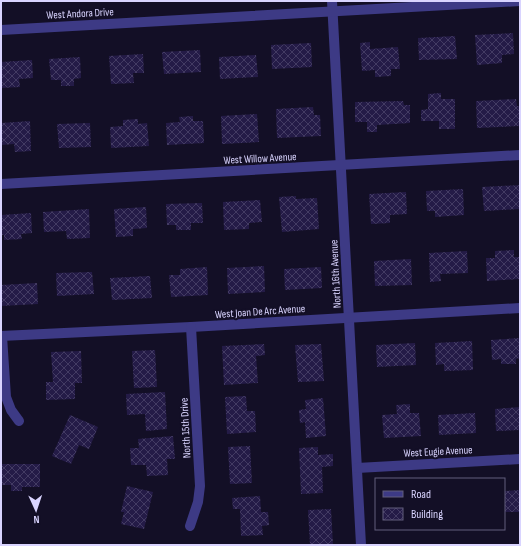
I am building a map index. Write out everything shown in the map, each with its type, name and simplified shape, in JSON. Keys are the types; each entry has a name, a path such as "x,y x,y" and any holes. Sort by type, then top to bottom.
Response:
{"street":[{"name":"North 16th Avenue","path":"332,1 361,545"},
{"name":"West Andora Drive","path":"1,30 520,1"},
{"name":"West Willow Avenue","path":"1,184 520,155"},
{"name":"West Joan De Arc Avenue","path":"2,336 191,327 520,308"},
{"name":"North 15th Drive","path":"190,526 198,502 200,486 191,327"},
{"path":"2,336 6,397 11,410 19,421"},
{"name":"West Eugie Avenue","path":"357,468 520,459"}],"building":[{"path":"513,33 514,54 502,55 502,63 477,65 475,35"},
{"path":"455,36 457,59 419,60 418,38"},
{"path":"370,42 370,49 398,47 400,69 391,69 391,76 375,77 375,70 362,71 360,43"},
{"path":"311,43 312,67 272,69 271,45"},
{"path":"200,50 201,72 164,74 162,52"},
{"path":"143,54 144,73 133,73 134,83 111,84 109,56"},
{"path":"256,55 258,77 220,79 219,57"},
{"path":"80,57 81,78 74,79 74,86 61,86 61,80 51,80 49,59"},
{"path":"32,60 33,78 19,79 20,87 1,88 1,62"},
{"path":"441,93 441,99 455,99 455,129 439,129 439,121 421,121 421,110 428,109 428,94"},
{"path":"516,99 517,106 520,106 520,126 477,128 476,101"},
{"path":"403,101 404,105 410,105 410,123 377,125 377,132 367,132 367,122 355,122 355,102"},
{"path":"313,107 314,115 320,115 321,136 277,138 276,109"},
{"path":"257,114 259,142 222,144 221,116"},
{"path":"193,116 193,121 203,121 204,143 167,145 166,123 180,122 179,117"},
{"path":"138,119 138,124 147,123 149,146 111,148 110,127 123,126 123,120"},
{"path":"30,121 31,151 15,152 14,144 1,145 1,123"},
{"path":"90,123 91,147 59,148 57,124"},
{"path":"520,185 520,209 484,211 482,187"},
{"path":"463,189 464,215 435,217 435,211 427,211 426,191"},
{"path":"406,192 407,214 390,215 390,223 371,224 369,194"},
{"path":"296,196 296,199 317,198 319,229 282,232 279,197"},
{"path":"260,200 262,222 249,223 249,229 224,230 223,202"},
{"path":"202,203 203,223 191,223 191,230 176,230 176,225 167,225 166,204"},
{"path":"146,207 147,228 133,229 133,236 116,237 114,209"},
{"path":"89,209 90,238 67,239 66,231 44,232 43,212"},
{"path":"31,213 32,233 21,234 22,239 4,240 4,235 1,235 1,215"},
{"path":"514,250 514,257 520,257 520,279 487,281 486,258 495,258 495,251"},
{"path":"467,251 468,273 440,274 441,281 430,282 429,253"},
{"path":"411,259 412,285 375,286 374,261"},
{"path":"264,266 265,292 228,294 227,268"},
{"path":"207,267 208,295 171,297 169,275 180,275 180,269"},
{"path":"321,267 322,288 285,290 284,269"},
{"path":"92,272 94,294 57,296 56,273"},
{"path":"150,276 152,298 112,300 110,278"},
{"path":"37,283 38,304 1,306 1,285"},
{"path":"520,338 520,358 516,359 516,364 501,364 501,359 492,360 491,340"},
{"path":"472,341 473,370 444,371 444,364 436,365 435,343"},
{"path":"415,343 416,365 377,367 376,345"},
{"path":"264,344 265,355 256,356 258,383 224,385 222,346"},
{"path":"321,344 324,381 298,382 295,345"},
{"path":"155,350 157,387 134,388 132,351"},
{"path":"81,351 82,383 75,383 75,399 46,400 46,382 53,382 51,352"},
{"path":"165,392 167,429 146,431 145,414 127,415 126,394"},
{"path":"246,396 247,411 255,411 256,432 227,434 225,397"},
{"path":"323,398 326,436 306,438 305,422 300,423 299,410 306,409 305,400"},
{"path":"410,404 410,413 419,413 421,436 384,438 382,415 397,414 396,405"},
{"path":"520,407 520,430 496,431 495,409"},
{"path":"475,413 476,433 439,435 438,415"},
{"path":"70,415 98,427 89,449 79,445 71,464 52,456"},
{"path":"173,436 175,459 167,459 168,475 147,476 146,465 131,465 130,448 139,448 138,439"},
{"path":"250,446 252,483 230,484 228,447"},
{"path":"318,447 318,455 333,454 333,466 322,467 323,493 301,494 299,448"},
{"path":"2,464 40,464 40,487 22,487 22,491 11,491 11,485 2,485"},
{"path":"127,486 153,492 144,529 121,524 124,512 121,512"},
{"path":"520,490 520,512 505,512 505,491"},
{"path":"260,496 261,512 268,512 269,525 262,526 263,535 241,536 240,509 233,509 232,498"},
{"path":"331,509 333,545 310,545 308,510"}]}
